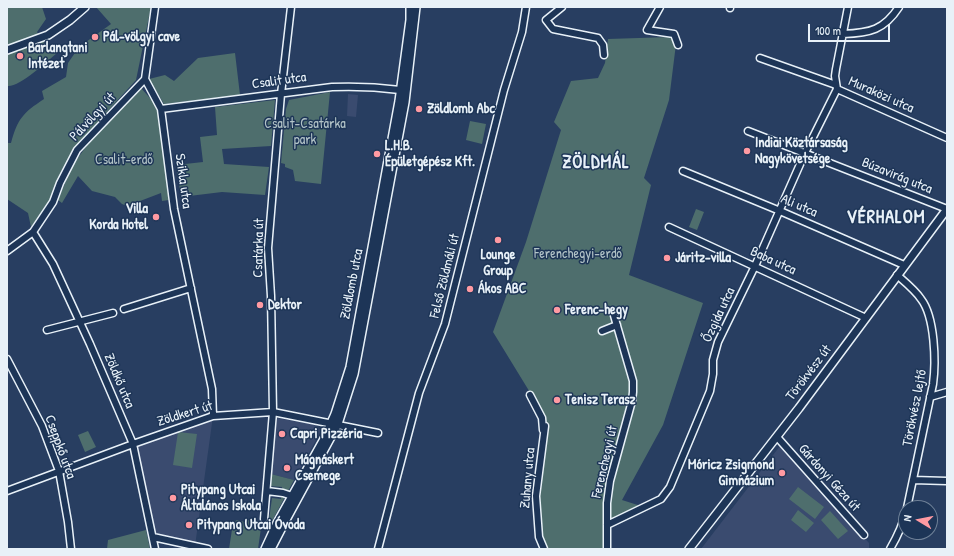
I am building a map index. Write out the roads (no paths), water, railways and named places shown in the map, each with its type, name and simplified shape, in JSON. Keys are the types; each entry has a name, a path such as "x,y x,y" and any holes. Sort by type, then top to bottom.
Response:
{"street":[{"path":"7,50 48,35 70,20 85,7"},
{"path":"145,79 155,7"},
{"name":"Csatárka út","path":"264,519 272,412 271,296 268,248 281,94 291,7"},
{"name":"Zöldlomb utca","path":"403,91 410,7"},
{"name":"Zöldlomb utca","path":"271,549 287,518 302,483 334,424 350,367 403,91 416,7"},
{"name":"Felső Zöldmáli út","path":"378,549 418,393 445,324 504,90 522,32 526,7"},
{"path":"562,7 546,20 553,29 598,38 603,45 604,55"},
{"path":"660,7 647,30 674,34 678,45"},
{"name":"Muraközi utca","path":"848,7 835,76 837,87 947,138"},
{"path":"843,34 864,33 875,30 886,23 899,7"},
{"path":"760,58 837,87"},
{"name":"Szikla utca","path":"145,79 161,109 174,209 212,389 213,416"},
{"name":"Pálvölgyi út","path":"7,251 32,232 53,202 60,183 77,150 145,79"},
{"name":"Csalit utca","path":"161,109 281,94 315,88 356,86 403,91"},
{"name":"Őzgida utca","path":"607,525 661,499 670,487 710,390 713,374 713,360 718,342 755,266 805,153 837,87"},
{"name":"Búzavirág utca","path":"748,131 947,209"},
{"name":"Ali utca","path":"683,171 780,211 904,266"},
{"name":"Törökvész út","path":"689,549 777,437 947,209"},
{"name":"Baba utca","path":"669,227 866,318"},
{"name":"Zöldkő utca","path":"32,232 53,264 133,444 155,549"},
{"name":"Törökvész lejtő","path":"897,275 922,300 928,313 932,330 936,367 909,500"},
{"path":"124,310 191,288"},
{"name":"Ferenchegyi út","path":"607,549 607,503 610,481 634,392 633,381 613,312"},
{"path":"47,330 113,313"},
{"path":"602,331 618,325"},
{"name":"Cseppkő utca","path":"7,359 42,426 59,471 72,549"},
{"path":"930,396 947,392"},
{"name":"Zuhany utca","path":"530,395 542,418 544,429 536,496 539,537 544,549"},
{"name":"Zöldkert út","path":"7,491 213,416 272,412 378,433"},
{"name":"Gárdonyi Géza út","path":"777,437 864,536"},
{"path":"913,480 947,481"},
{"name":"Zöldlomb utca","path":"265,549 292,496 302,483"},
{"path":"267,491 292,496"},
{"path":"890,549 898,532"},
{"path":"153,537 208,549"}],"place":[{"name":"Pál-völgyi cave","path":"95,37"},
{"name":"Barlangtani Intézet","path":"20,56"},
{"name":"Zöldlomb Abc","path":"419,109"},
{"name":"Indiai Köztársaság Nagykövetsége","path":"747,151"},
{"name":"L.H.B. Épületgépész Kft.","path":"377,154"},
{"name":"Villa Korda Hotel","path":"156,217"},
{"name":"Lounge Group","path":"498,240"},
{"name":"Járitz-villa","path":"667,258"},
{"name":"Ákos ABC","path":"470,289"},
{"name":"Dektor","path":"260,305"},
{"name":"Ferenc-hegy","path":"557,310"},
{"name":"Tenisz Terasz","path":"557,400"},
{"name":"Capri Pizzéria","path":"282,434"},
{"name":"Mágnáskert Csemege","path":"287,468"},
{"name":"Móricz Zsigmond Gimnázium","path":"782,473"},
{"name":"Pitypang Utcai Általános Iskola","path":"173,498"},
{"name":"Pitypang Utcai Óvoda","path":"189,525"}],"district":[{"name":"ZÖLDMÁL","path":"596,163"},
{"name":"VÉRHALOM","path":"886,218"}],"park label":[{"name":"Csalit-Csatárka park","path":"305,132"},
{"name":"Csalit-erdő","path":"124,160"},
{"name":"Ferenchegyi-erdő","path":"578,254"}]}
